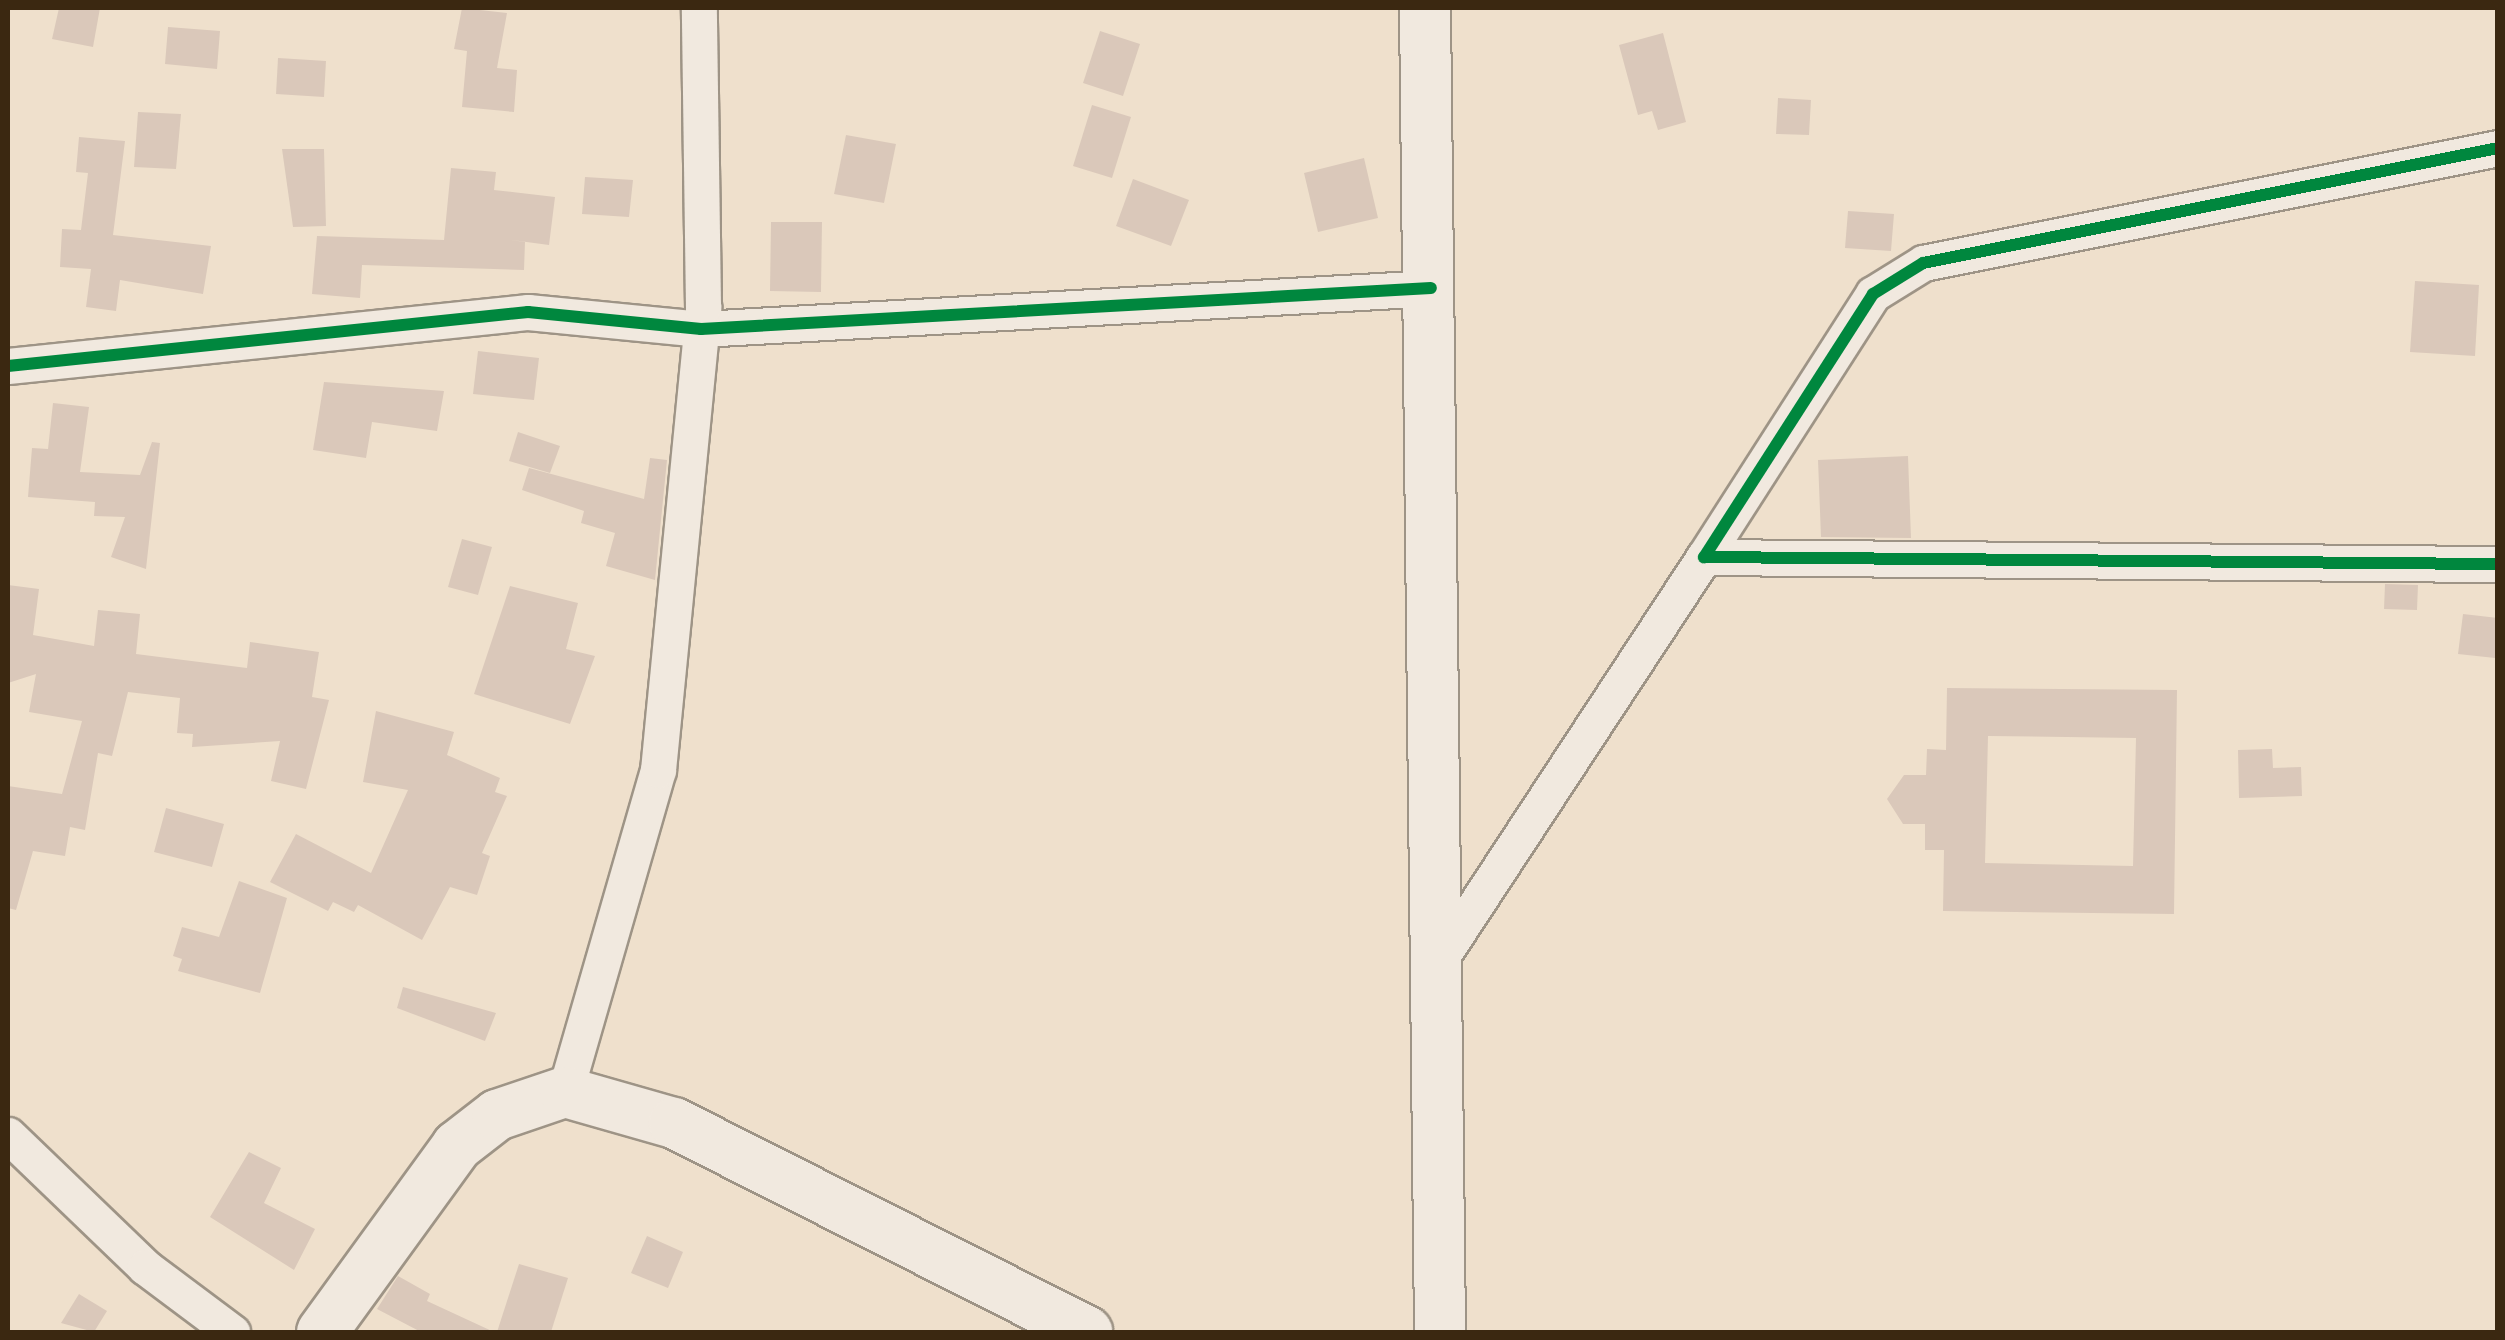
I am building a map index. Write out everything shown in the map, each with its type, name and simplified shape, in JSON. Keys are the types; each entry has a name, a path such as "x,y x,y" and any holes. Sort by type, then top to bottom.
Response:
{"street":[{"path":"565,1092 658,770 702,329 699,8"},
{"path":"1426,8 1440,1332"},
{"path":"1436,965 1873,294 1923,263 2498,148"},
{"path":"8,366 528,312 702,329 1430,288"},
{"path":"1704,557 2498,564"},
{"path":"322,1332 457,1146 497,1114 565,1092 674,1123 1087,1332"},
{"path":"8,1135 145,1268 232,1332"}],"building":[{"path":"59,8 100,8 93,47 52,39"},
{"path":"462,8 507,13 497,68 517,70 514,112 462,107 467,51 454,49"},
{"path":"168,27 220,31 217,69 165,64"},
{"path":"1100,31 1140,44 1123,96 1083,83"},
{"path":"1663,33 1686,122 1658,130 1652,111 1638,115 1619,45"},
{"path":"278,58 326,61 324,97 276,94"},
{"path":"1778,98 1811,100 1809,135 1776,134"},
{"path":"1092,105 1131,117 1112,178 1073,166"},
{"path":"138,112 181,114 176,169 134,167"},
{"path":"846,135 896,144 884,203 834,194"},
{"path":"79,137 125,141 113,235 211,246 203,294 120,280 116,311 86,307 91,269 60,267 62,229 81,230 88,173 76,172"},
{"path":"282,149 324,149 326,226 293,227"},
{"path":"1364,158 1378,218 1318,232 1304,173"},
{"path":"451,168 496,172 494,190 555,197 549,245 505,239 525,242 524,270 362,265 360,298 312,294 317,236 444,240"},
{"path":"585,177 633,180 629,217 582,214"},
{"path":"1133,179 1189,200 1171,246 1116,226"},
{"path":"1848,211 1894,214 1891,251 1845,248"},
{"path":"771,222 822,222 821,292 770,291"},
{"path":"2415,281 2479,285 2475,356 2410,352"},
{"path":"478,351 539,358 534,400 473,394"},
{"path":"324,382 444,391 437,431 372,422 366,458 313,450"},
{"path":"53,403 89,407 80,472 140,475 152,442 160,443 146,569 111,557 125,517 94,516 95,502 28,497 32,448 48,449"},
{"path":"518,432 560,446 550,473 509,461"},
{"path":"1908,456 1911,538 1821,537 1818,460"},
{"path":"650,458 667,460 655,580 606,566 615,533 581,523 584,511 522,490 529,468 644,499"},
{"path":"462,539 492,547 478,595 448,587"},
{"path":"2385,584 2418,585 2417,610 2384,609"},
{"path":"8,585 39,589 33,635 94,646 98,610 140,614 136,654 247,668 250,642 319,652 312,697 329,700 306,789 271,781 280,741 192,747 193,734 177,733 180,698 128,692 112,756 98,753 85,830 70,827 65,856 33,851 16,910 8,908 8,786 62,794 82,721 29,712 36,674 8,683"},
{"path":"510,586 578,603 566,649 595,656 570,724 474,694"},
{"path":"2463,614 2498,618 2495,658 2458,654"},
{"path":"1947,688 2177,690 2174,914 1943,911 1944,850 1925,850 1925,824 1903,824 1887,799 1904,775 1926,775 1927,749 1946,750","holes":["1988,736 2136,738 2133,866 1985,863"]},
{"path":"376,711 454,732 447,755 500,778 495,792 507,796 482,853 490,856 477,895 450,887 422,940 358,905 354,912 333,902 328,911 270,882 296,834 371,873 408,790 363,782"},
{"path":"2272,749 2273,768 2301,767 2302,796 2239,798 2238,750"},
{"path":"166,808 224,824 212,867 154,852"},
{"path":"239,881 287,898 260,993 178,971 182,959 173,956 182,927 219,937"},
{"path":"403,987 496,1013 485,1041 397,1008"},
{"path":"249,1152 281,1168 264,1203 315,1229 294,1270 210,1217"},
{"path":"647,1236 683,1252 668,1288 631,1273"},
{"path":"519,1264 568,1278 551,1332 497,1332"},
{"path":"398,1276 430,1294 427,1301 494,1332 421,1332 377,1309"},
{"path":"79,1294 107,1311 94,1332 61,1323"}],"cycle path":[{"path":"2498,148 1923,263 1873,294 1704,557 2498,564"},
{"path":"8,366 528,312 701,329 1431,288"}]}
